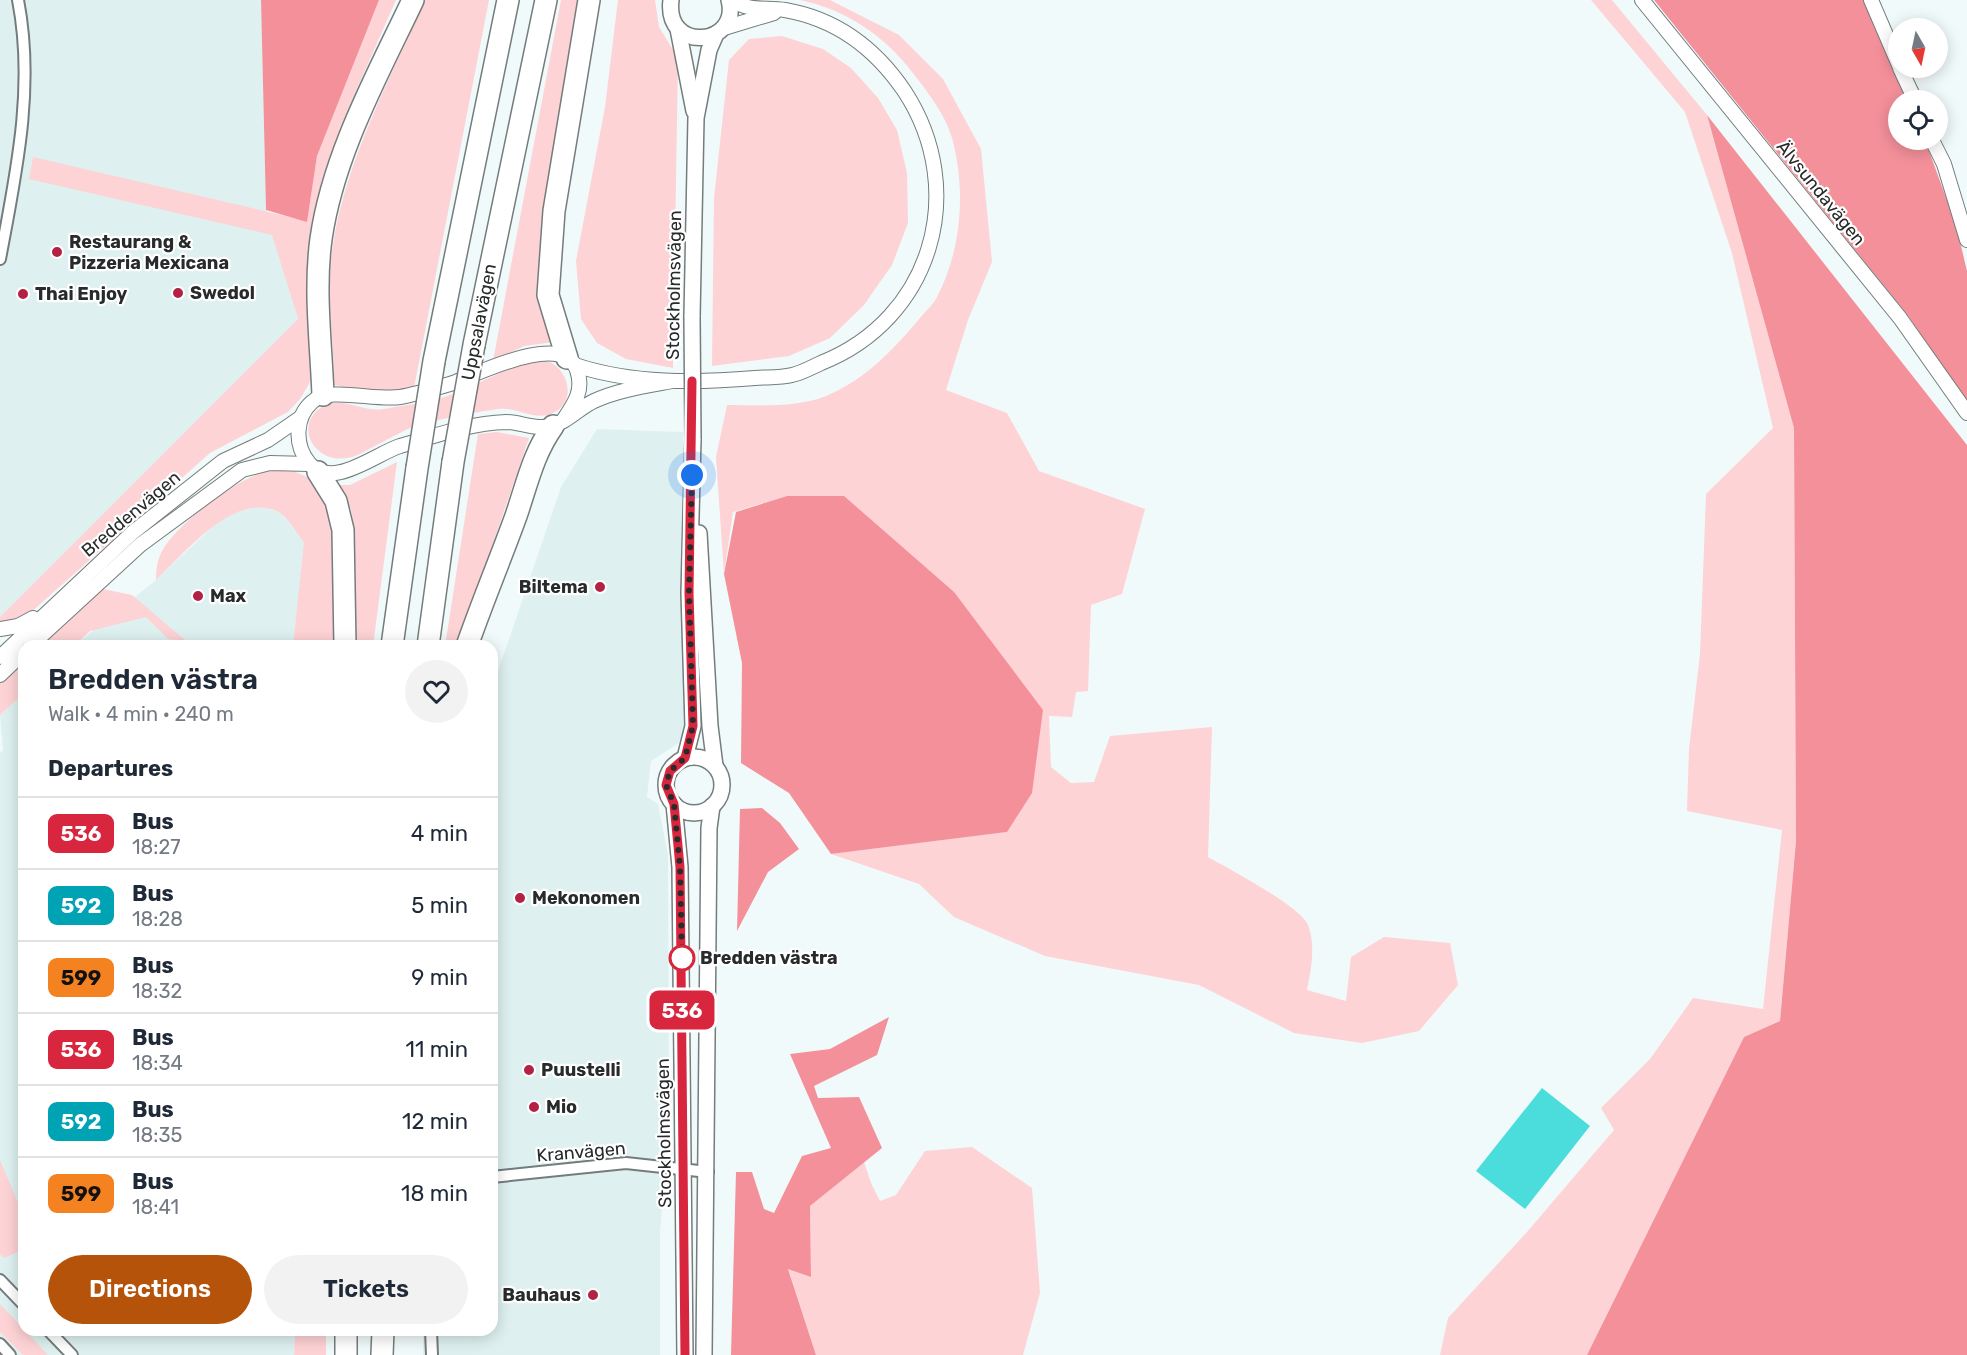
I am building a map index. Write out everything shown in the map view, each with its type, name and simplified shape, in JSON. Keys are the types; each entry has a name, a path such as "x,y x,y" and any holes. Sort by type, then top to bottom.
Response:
{"highway":[{"path":"323,395 317,282 326,216 336,172 413,0"},
{"name":"Uppsalavägen","path":"393,640 434,361 508,0"},
{"name":"Uppsalavägen","path":"429,640 453,462 474,345 546,0"},
{"path":"571,361 548,295 554,211 589,0"},
{"path":"469,640 522,500 531,466 541,443 558,423"},
{"path":"314,468 336,501 343,530 345,640"},
{"path":"346,1336 346,1355"},
{"path":"382,1355 383,1336"}],"main road":[{"name":"Stockholmsvägen","path":"671,0 672,20 678,29 696,118"},
{"name":"Stockholmsvägen","path":"685,1355 685,1169 680,867 674,804 667,792 667,778 674,765 685,758 693,726 689,593 693,445 692,317 696,118 709,50 729,18 731,0"},
{"path":"678,29 695,38 720,31"},
{"name":"Stockholmsvägen","path":"693,445 703,573 710,726 715,766 722,787 712,806 709,828 708,1172 704,1355"},
{"path":"685,758 702,758 715,766"},
{"path":"674,804 692,812 712,806"}],"street":[{"path":"0,259 24,118 24,51 18,0"},
{"path":"323,395 347,394 375,399 400,397 447,384 522,356 546,353 629,377 673,381 792,375 837,357 879,329 908,294 927,256 937,212 935,169 924,127 904,92 881,62 859,40 824,20 785,10 744,7 731,0"},
{"name":"Älvsundavägen","path":"1642,0 1900,318 1967,413"},
{"path":"1871,0 1888,40"},
{"path":"720,31 785,10"},
{"path":"1937,150 1944,164 1967,240"},
{"path":"558,423 578,399 580,379 571,361"},
{"path":"558,423 593,401 627,390 673,381"},
{"name":"Breddenvägen","path":"19,640 132,534 223,461 268,440 300,418 312,401 323,395"},
{"path":"300,418 300,443 314,468"},
{"name":"Breddenvägen","path":"37,640 140,545 242,470 270,463 344,471 394,448 487,423 508,422 542,427 558,423"},
{"path":"0,628 18,626 53,607"},
{"name":"Breddenvägen","path":"0,673 4,655 18,641"},
{"name":"Kranvägen","path":"498,1176 626,1163 708,1172"},
{"path":"0,1280 18,1299"},
{"path":"54,1336 72,1355"},
{"path":"431,1336 432,1355"},
{"path":"0,1344 10,1355"}],"shaded area":[{"path":"0,0 261,0 266,210 298,320 0,617"},
{"path":"261,0 379,0 317,156 307,222 266,210"},
{"path":"379,0 396,0 341,125 314,225 313,369 309,384 300,399 288,412 210,453 29,614 12,622 0,622 0,617 298,319 272,235 29,179 33,157 307,221 317,156"},
{"path":"425,0 489,0 414,388 378,394 334,385 330,296 333,244 348,181 359,150"},
{"path":"561,0 580,0 554,342 524,346 493,361"},
{"path":"618,0 655,0 659,27 678,58 673,368 626,359 597,343 581,319 576,261 605,107"},
{"path":"800,0 830,0 899,35 943,79 981,149 992,262 968,320 946,390 1007,413 1039,471 1145,509 1122,594 1091,605 1088,691 1076,692 1072,717 1049,716 1051,767 1071,783 1094,782 1110,736 1212,727 1208,857 1278,898 1302,917 1308,925 1312,949 1307,990 1346,1001 1351,957 1384,937 1450,943 1458,985 1419,1031 1362,1043 1294,1033 1199,985 1045,956 954,917 919,884 831,854 1007,832 787,496 733,512 724,574 716,457 727,405 777,405 814,400 840,389 866,373 899,341 935,300 952,259 959,219 959,178 952,138 945,120 924,87 889,47 863,26 833,10"},
{"path":"1591,0 1612,0 1707,115 1794,428 1796,841 1780,1021 1744,1037 1587,1355 1440,1355 1448,1318 1527,1232 1614,1130 1601,1108 1650,1059 1693,998 1763,1009 1782,830 1687,811 1689,749 1700,654 1706,494 1773,428 1732,253 1685,112"},
{"path":"1654,0 1864,0 1888,56 1888,78 1898,78 1903,90 1888,90 1888,150 1929,150 1956,225 1967,271 1967,402 1909,317"},
{"path":"782,36 823,49 851,68 878,98 897,130 907,173 908,223 892,265 864,305 830,338 789,356 712,366 714,198 729,60 749,39"},
{"path":"1707,115 1967,445 1967,1355 1587,1355 1744,1037 1780,1021 1796,841 1794,428"},
{"path":"544,360 559,368 564,375 568,391 562,406 548,415 540,416 498,409 449,418 422,424 393,436 360,454 345,458 322,453 309,436 309,425 313,416 322,407 330,404 345,403 376,410 424,402 459,391 519,365"},
{"path":"597,429 683,432 685,725 679,743 651,761 647,797 658,804 668,855 669,1123 660,1233 660,1355 423,1355 423,1336 498,1336 498,671 561,487"},
{"path":"497,432 529,438 460,640 446,640 478,434"},
{"path":"397,462 374,640 354,640 354,529 351,509 337,485 350,485"},
{"path":"269,471 294,471 310,478 318,484 327,500 336,540 335,640 294,640 304,542 277,511 260,507 227,517 195,541 156,580 161,553 168,542 192,517 239,483"},
{"path":"787,496 844,496 954,592 1043,710 1032,793 1007,832 831,854 789,793 741,763 742,663 724,574 736,512"},
{"path":"259,506 280,512 305,542 294,640 81,640 156,580 225,515"},
{"path":"103,589 132,595 185,640 168,639 146,617 90,631 80,640 40,640 64,618"},
{"path":"18,663 18,698 0,715 0,680"},
{"path":"18,698 18,1336 295,1336 294,1355 0,1355 0,752 3,751 0,715"},
{"path":"762,808 780,823 799,849 768,872 737,931 740,809"},
{"path":"889,1017 877,1055 814,1086 818,1098 859,1097 882,1148 810,1206 811,1277 788,1269 816,1355 731,1355 736,1172 752,1172 764,1209 774,1213 802,1156 831,1148 790,1054 830,1049"},
{"path":"972,1147 1032,1188 1040,1293 1023,1355 816,1355 788,1268 811,1276 810,1206 864,1162 880,1201 896,1195 925,1151"},
{"path":"0,1160 18,1203 18,1252 4,1258 0,1254"},
{"path":"0,1304 18,1323 18,1336 30,1336 48,1355 23,1355 0,1332"},
{"path":"295,1336 326,1336 326,1355 294,1355"}],"water":[{"path":"1542,1088 1590,1126 1525,1209 1476,1171"}],"bus line":[{"name":"536","path":"685,1355 685,1169 680,867 674,804 666,785 674,765 685,758 693,726 689,593 693,452 692,381"}],"place":[{"name":"Restaurang & Pizzeria Mexicana","path":"57,252"},
{"name":"Swedol","path":"178,293"},
{"name":"Thai Enjoy","path":"23,294"},
{"name":"Biltema","path":"600,587"},
{"name":"Max","path":"198,596"},
{"name":"Mekonomen","path":"520,898"},
{"name":"Bredden västra","path":"682,958"},
{"name":"Puustelli","path":"529,1070"},
{"name":"Mio","path":"534,1107"},
{"name":"Bauhaus","path":"593,1295"}],"route":[{"path":"682,958 680,867 674,804 666,785 674,765 685,758 693,726 689,593 692,475"}]}
